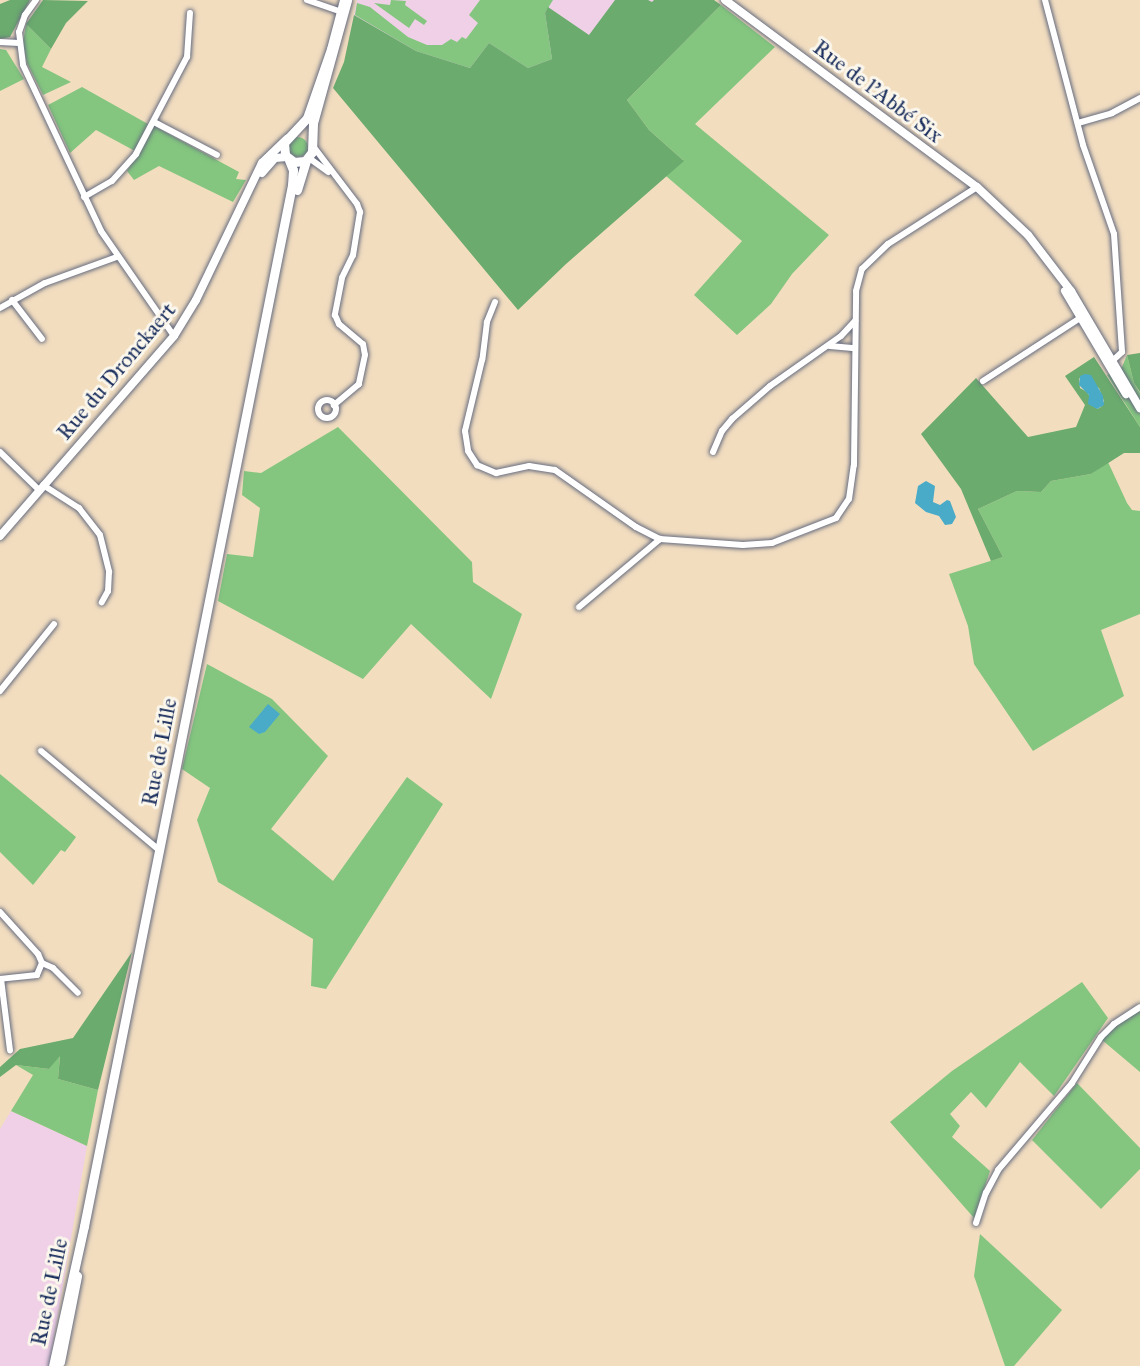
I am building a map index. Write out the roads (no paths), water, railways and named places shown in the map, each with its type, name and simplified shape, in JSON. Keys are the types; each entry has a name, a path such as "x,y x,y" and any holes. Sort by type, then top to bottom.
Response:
{"main road":[{"path":"345,0 313,123 312,144 308,159 299,163 288,159 283,148 290,136 306,120 322,78 345,0"},
{"name":"Rue de l'Abbé Six","path":"725,0 977,187 1007,215 1070,294 1111,363"},
{"path":"290,136 305,135 312,144"},
{"name":"Rue du Dronckaert","path":"0,536 174,336 190,312 262,163 290,136"},
{"name":"Rue du Dronckaert","path":"244,204 269,163 276,157 288,159"},
{"name":"Rue de Lille","path":"59,1366 84,1226 293,182 293,170 288,159"},
{"name":"Rue de Lille","path":"272,285 308,159"},
{"path":"1111,363 1140,408"},
{"path":"1111,363 1140,417"},
{"name":"Rue de Lille","path":"53,1366 84,1226"}],"street":[{"path":"36,0 22,21 19,43 23,65 84,197 117,257 174,336"},
{"path":"307,0 341,12"},
{"path":"1045,0 1086,156 1110,220 1116,244 1122,352 1111,363"},
{"path":"84,197 103,188 125,169 154,122 187,57 190,13"},
{"path":"0,42 19,43"},
{"path":"1078,123 1112,113 1140,98"},
{"path":"154,122 217,155"},
{"path":"312,144 357,204 360,216 353,255 342,278 335,315 339,324 361,342 366,351 359,384 334,405"},
{"path":"308,159 342,185"},
{"path":"495,302 487,322 482,360 465,431 470,456 480,467 491,472 533,466 555,470 636,527 660,538 743,545 768,544 793,536 840,515 849,499 853,474 856,284 865,264 888,244 977,187"},
{"path":"2,304 58,277 117,257"},
{"path":"12,300 42,339"},
{"path":"983,381 1083,316"},
{"path":"713,452 722,431 732,419 770,386 826,347 855,321"},
{"path":"826,347 837,345 855,348"},
{"path":"0,452 41,488 79,508 100,535 109,572 108,591 102,602"},
{"path":"579,607 660,538"},
{"path":"0,691 54,624"},
{"path":"41,751 159,850"},
{"path":"0,912 38,954 42,963 52,968 78,993"},
{"path":"10,1050 0,980 37,975 42,963"},
{"path":"976,1223 986,1193 998,1170 1072,1083 1101,1037 1114,1024 1140,1007"}],"water":[{"path":"1091,375 1103,396 1104,405 1097,409 1088,404 1089,395 1079,385 1080,376"},
{"path":"926,481 935,486 933,502 940,505 947,500 950,501 956,517 952,524 945,525 939,516 926,512 915,503 918,486"},
{"path":"268,704 280,714 265,732 259,734 249,727"}]}
